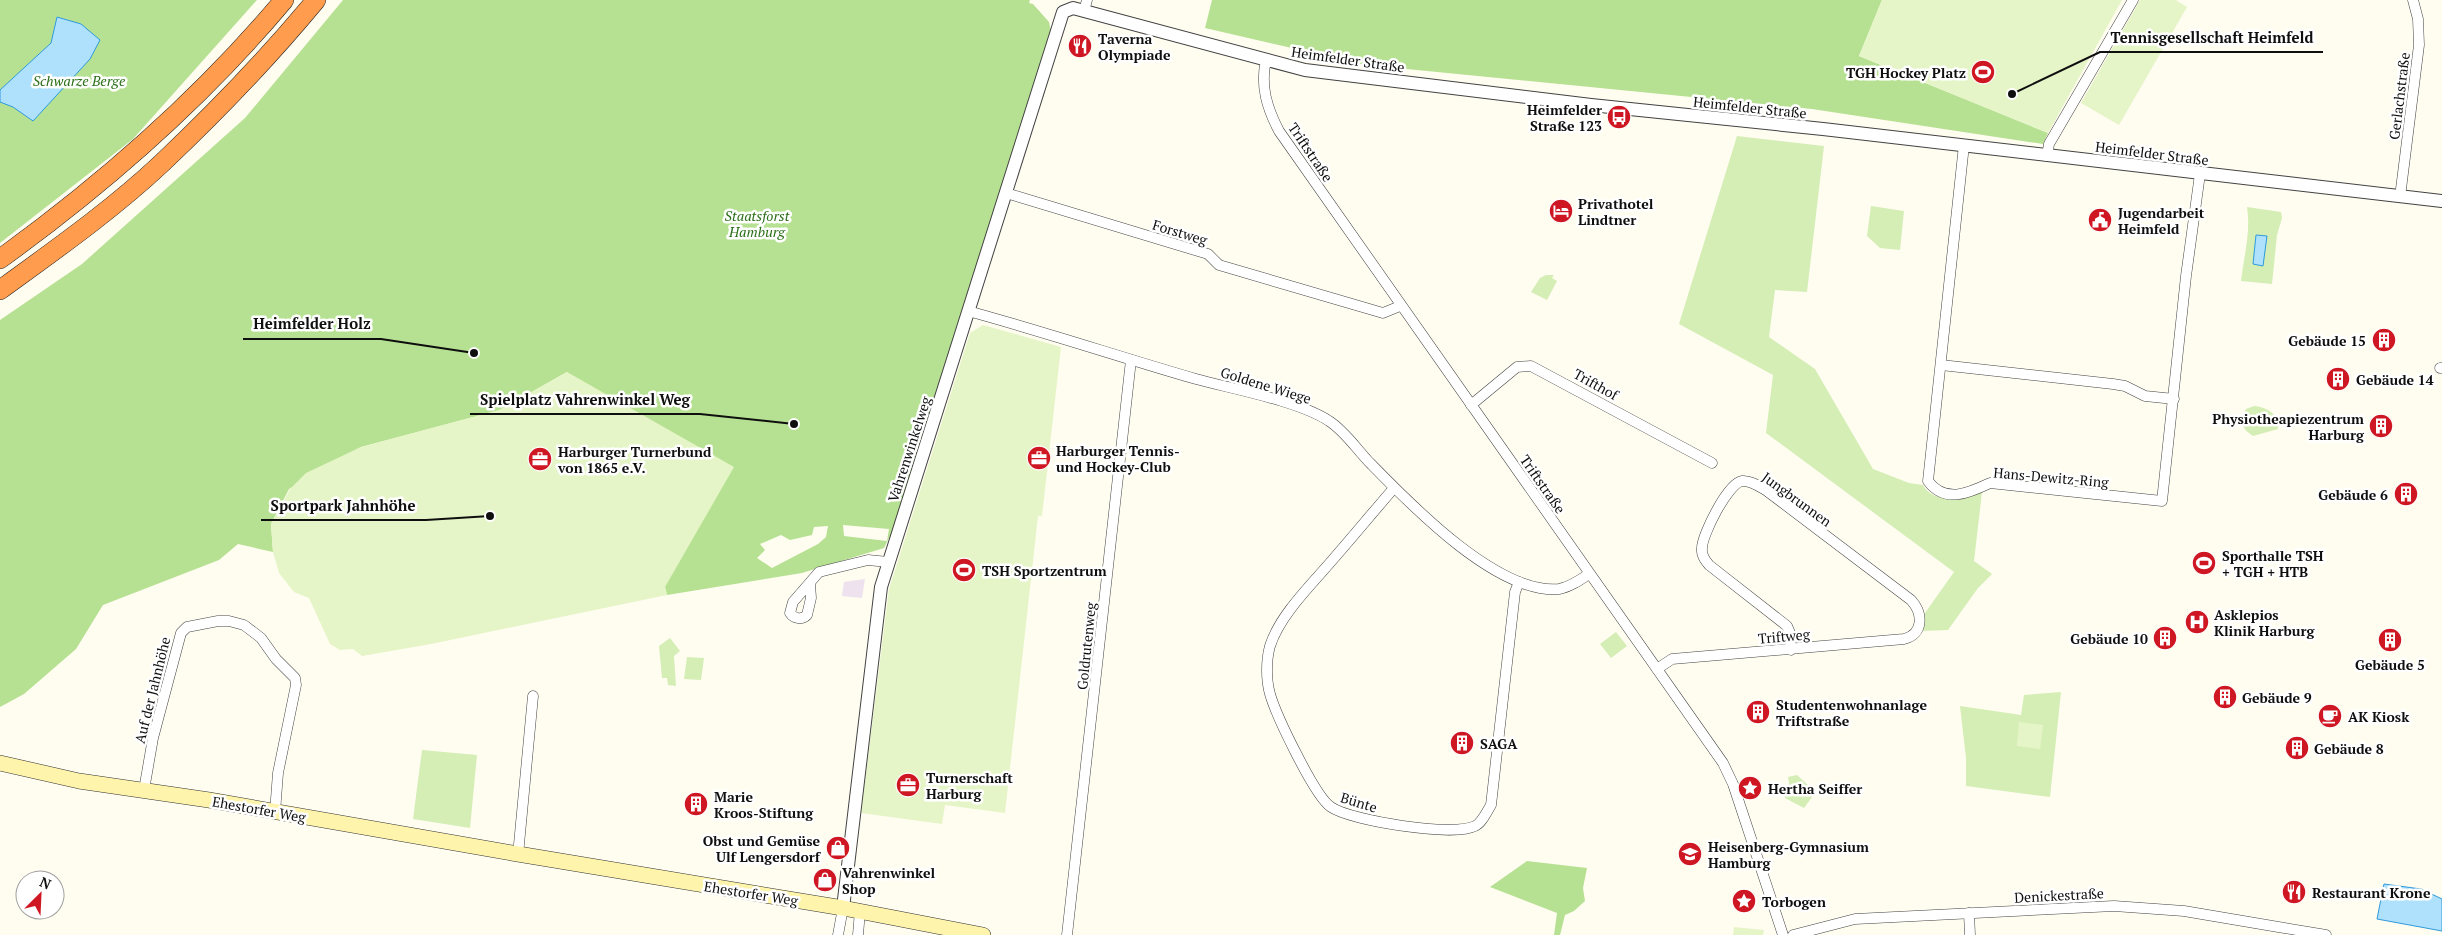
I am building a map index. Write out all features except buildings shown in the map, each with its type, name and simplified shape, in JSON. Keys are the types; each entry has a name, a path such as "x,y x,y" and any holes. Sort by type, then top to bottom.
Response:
{"highway":[{"path":"0,260 59,216 143,146 234,58 284,0"},
{"path":"0,290 65,242 160,164 264,60 316,0"}],"main road":[{"name":"Ehestorfer Weg","path":"0,763 79,781 144,790 843,908 983,935"}],"street":[{"path":"2048,156 2050,144 2133,0"},
{"name":"Gerlachstraße","path":"2400,196 2419,45 2418,19 2413,0"},
{"name":"Heimfelder Straße","path":"1063,12 1071,7 1085,5 1266,60 1306,70 1473,91 2442,201"},
{"name":"Vahrenwinkelweg","path":"843,908 880,587 1063,12"},
{"name":"Triftstraße","path":"1266,60 1262,84 1268,106 1279,131 1400,306 1723,763 1733,784 1782,935"},
{"name":"Hans-Dewitz-Ring","path":"1964,146 1928,482 1939,492 1952,496 1971,492 1990,483 2162,501 2186,276 2200,174"},
{"name":"Forstweg","path":"1006,193 1208,254 1219,265 1383,314 1400,306"},
{"name":"Goldene Wiege","path":"968,311 1300,408 1330,421 1394,488 1449,539 1500,573 1519,582 1537,587 1559,588 1570,585 1589,574"},
{"name":"Goldrutenweg","path":"1067,935 1131,360"},
{"path":"1941,365 2119,385 2134,389 2145,396 2174,399"},
{"name":"Trifthof","path":"1471,405 1517,367 1531,366 1712,463"},
{"name":"Jungbrunnen","path":"1791,650 1790,633 1787,626 1709,565 1702,554 1704,539 1726,494 1734,484 1743,481 1753,483 1766,491 1911,600 1918,608 1920,614 1920,622 1914,634"},
{"name":"Bünte","path":"1394,488 1304,593 1278,627 1270,645 1267,677 1270,694 1313,784 1330,807 1361,820 1374,822 1449,830 1463,830 1477,826 1491,805 1515,592 1519,582"},
{"path":"810,584 819,572 829,569 868,560 888,562"},
{"name":"Auf der Jahnhöhe","path":"144,790 153,738 181,633 188,627 229,621 244,625 258,634 276,659 295,678 296,686 278,772 275,812"},
{"name":"Triftweg","path":"1657,669 1672,659 1904,639 1914,634"},
{"path":"518,854 533,696"},
{"name":"Denickestraße","path":"1793,935 1855,918 2114,906 2146,907 2326,935"},
{"path":"838,935 843,908"},
{"path":"858,935 860,911"},
{"path":"1969,913 1970,935"}],"shaded area":[{"path":"865,579 862,598 842,596 844,582"}],"green space":[{"name":"Schwarze Berge","path":"0,0 257,0 133,139 0,243"},
{"name":"Staatsforst Hamburg","path":"343,0 1030,0 1029,3 1033,4 1049,22 1051,32 892,532 884,548 802,573 667,595 567,372 500,410 361,447 289,489 271,524 273,552 238,544 219,560 103,605 76,649 24,694 0,707 0,320 82,264 245,118","holes":["843,525 889,529 887,541 844,536","828,526 826,537 818,544 772,568 757,558 765,550 760,544 781,535 790,540 812,535 814,527"]},
{"path":"1212,0 1882,0 1859,56 2048,133 2043,144 1812,109 1366,65 1205,28"},
{"path":"1882,0 2122,0 2048,133 1859,56"},
{"path":"2140,0 2176,0 2187,7 2119,125 2081,103"},
{"path":"1737,136 1824,146 1807,292 1775,290 1769,337 1815,369 1873,469 1909,483 1923,485 1934,495 1942,497 1958,497 1982,492 1974,561 1992,574 1978,588 1948,630 1922,631 1925,624 1925,613 1954,572 1766,433 1773,375 1679,324"},
{"path":"1871,206 1904,211 1900,250 1880,248 1867,236"},
{"path":"2247,207 2281,212 2282,218 2277,235 2272,284 2241,281 2248,234"},
{"path":"1546,275 1554,275 1552,278 1557,281 1547,300 1531,292 1540,278"},
{"name":"TSH Sportzentrum","path":"983,325 1061,347 1042,516 1038,516 1005,813 945,805 942,824 861,813 889,589 970,333"},
{"path":"567,372 734,467 665,587 667,595 431,644 362,656 353,649 340,650 330,644 309,598 294,592 279,573 273,552 271,524 290,489 306,473 361,447 499,410"},
{"path":"2254,406 2271,412 2276,419 2278,429 2253,436 2246,430 2242,424 2244,414 2246,409"},
{"path":"1616,632 1627,646 1611,658 1600,644"},
{"path":"670,638 680,651 674,656 676,686 668,685 667,678 662,678 659,646"},
{"path":"687,657 704,658 701,680 684,679"},
{"path":"2061,692 2050,797 1966,786 1966,758 1960,706 2021,715 2024,695"},
{"path":"2019,722 2043,725 2040,749 2017,746"},
{"path":"422,750 477,755 470,828 413,819"},
{"path":"1797,775 1811,788 1812,797 1804,808 1785,798 1785,787 1788,787 1789,783 1788,777"},
{"path":"1527,861 1587,868 1583,888 1585,901 1574,911 1565,915 1560,935 1554,935 1557,913 1490,887"},
{"path":"1734,927 1764,930 1763,935 1733,935"}],"water":[{"path":"57,17 81,24 100,40 90,59 33,121 13,107 0,102 0,90 51,43"},
{"path":"2256,235 2267,236 2263,266 2253,264"},
{"path":"2384,884 2421,889 2442,899 2442,931 2377,919"}],"place":[{"name":"Taverna Olympiade","path":"1080,46"},
{"name":"TGH Hockey Platz","path":"1983,72"},
{"name":"Tennisgesellschaft Heimfeld","path":"2012,94"},
{"name":"Heimfelder Straße 123","path":"1619,117"},
{"name":"Privathotel Lindtner","path":"1561,211"},
{"name":"Jugendarbeit Heimfeld","path":"2100,220"},
{"name":"Gebäude 15","path":"2384,340"},
{"name":"Heimfelder Holz","path":"474,353"},
{"name":"Gebäude 14","path":"2338,379"},
{"name":"Spielplatz Vahrenwinkel Weg","path":"794,424"},
{"name":"Physiotheapiezentrum Harburg","path":"2381,426"},
{"name":"Harburger Tennis- und Hockey-Club","path":"1039,458"},
{"name":"Harburger Turnerbund von 1865 e.V.","path":"540,459"},
{"name":"Gebäude 6","path":"2406,494"},
{"name":"Sportpark Jahnhöhe","path":"490,516"},
{"name":"Sporthalle TSH + TGH + HTB","path":"2204,563"},
{"name":"TSH Sportzentrum","path":"964,570"},
{"name":"Asklepios Klinik Harburg","path":"2197,622"},
{"name":"Gebäude 10","path":"2165,638"},
{"name":"Gebäude 5","path":"2390,640"},
{"name":"Gebäude 9","path":"2225,697"},
{"name":"Studentenwohnanlage Triftstraße","path":"1758,712"},
{"name":"AK Kiosk","path":"2330,716"},
{"name":"SAGA","path":"1462,743"},
{"name":"Gebäude 8","path":"2297,748"},
{"name":"Turnerschaft Harburg","path":"908,785"},
{"name":"Hertha Seiffer","path":"1750,788"},
{"name":"Marie Kroos-Stiftung","path":"696,804"},
{"name":"Obst und Gemüse Ulf Lengersdorf","path":"838,848"},
{"name":"Heisenberg-Gymnasium Hamburg","path":"1690,854"},
{"name":"Vahrenwinkel Shop","path":"825,880"},
{"name":"Restaurant Krone","path":"2294,892"},
{"name":"Torbogen","path":"1744,901"}]}
